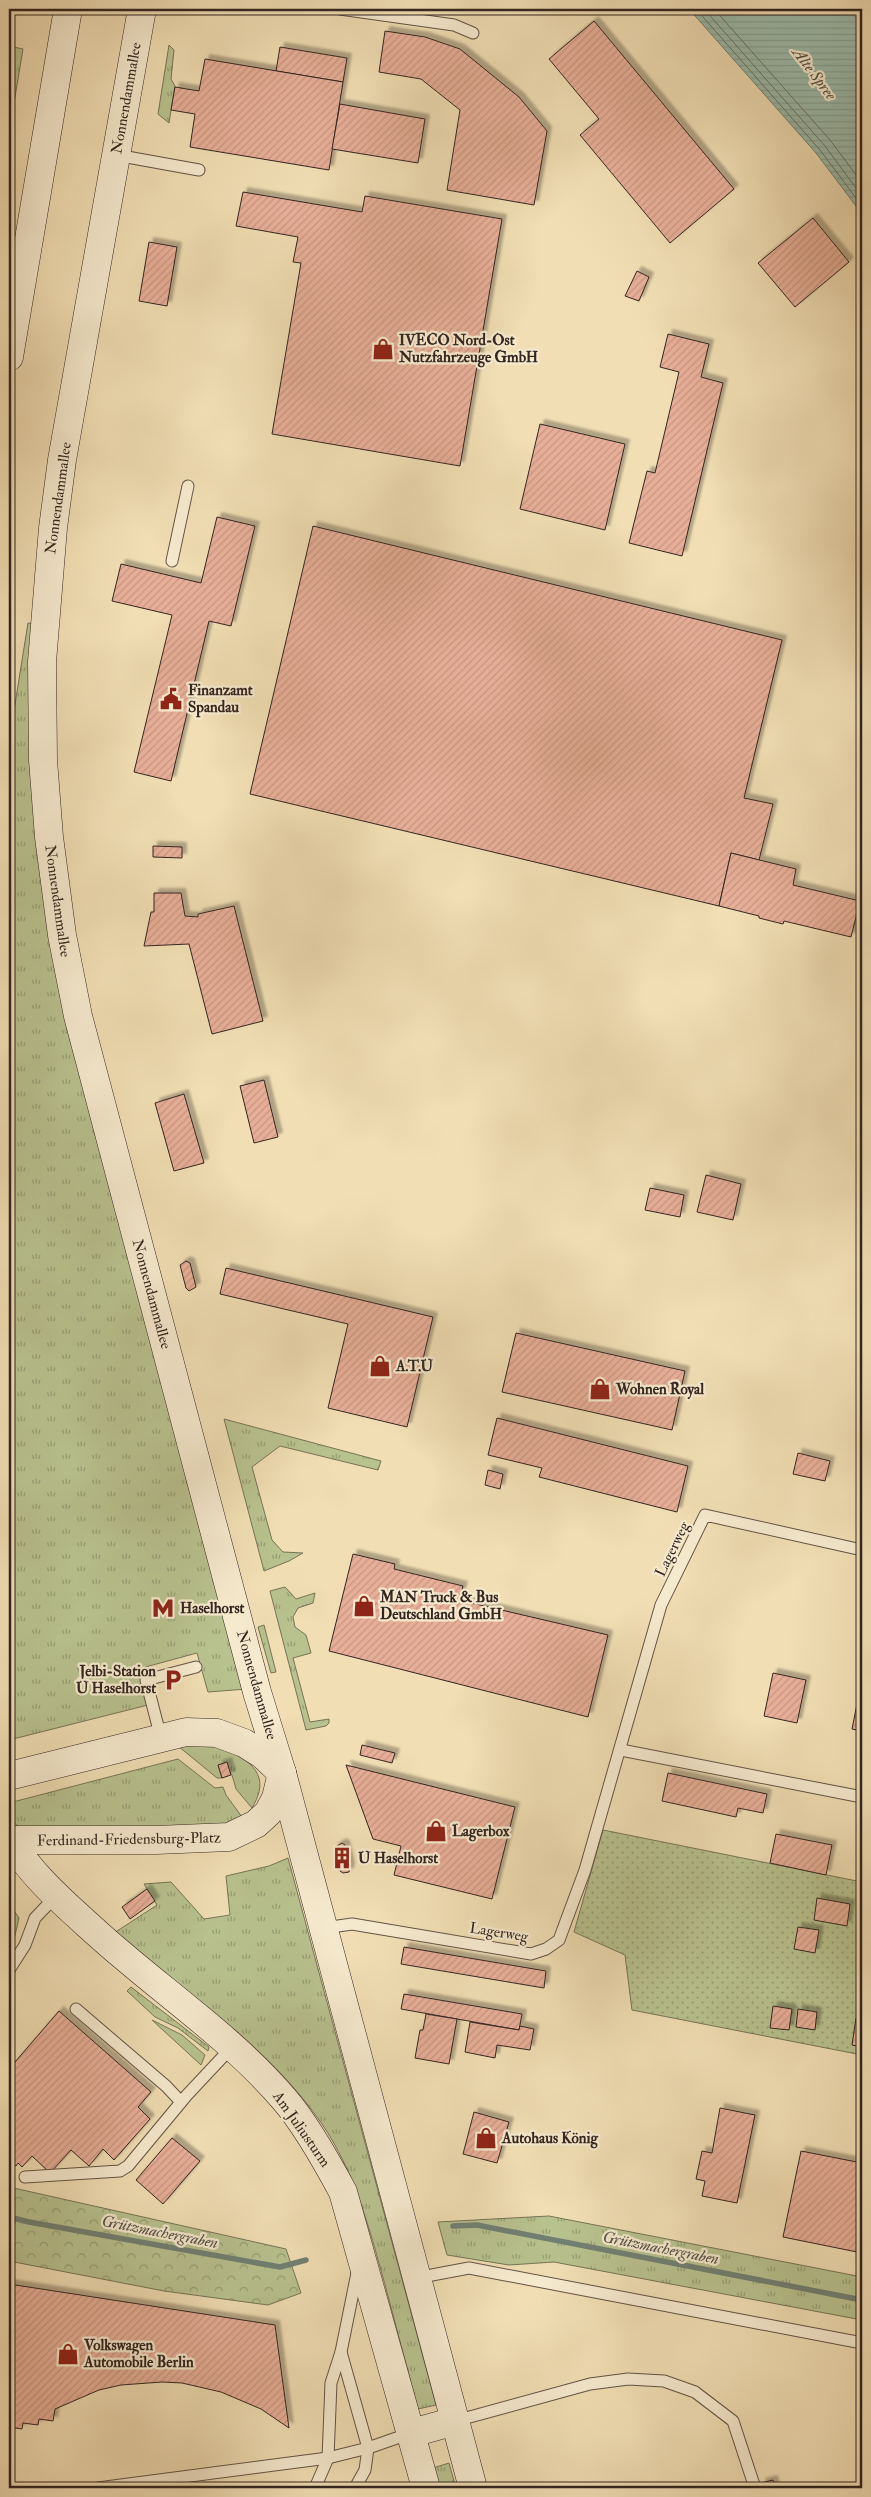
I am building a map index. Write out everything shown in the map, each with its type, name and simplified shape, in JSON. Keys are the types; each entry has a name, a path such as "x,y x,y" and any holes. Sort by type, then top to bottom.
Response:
{"main road":[{"path":"9,357 68,9"},
{"name":"Nonnendammallee","path":"142,9 62,460 52,528 42,662 44,760 49,837 62,935 78,1016 257,1692 282,1773"},
{"path":"9,1776 186,1732 217,1733 244,1743 263,1755 282,1773 473,2488"},
{"name":"Ferdinand-Friedensburg-Platz","path":"9,1839 195,1840 229,1837 256,1824 268,1813 276,1798 282,1773"},
{"name":"Am Juliusturm","path":"9,1839 22,1860 56,1896 118,1952 232,2047 285,2099 330,2166 343,2192 360,2249 426,2488"},
{"path":"412,2433 455,2422"}],"lane":[{"path":"340,9 454,26 473,33"},
{"path":"116,155 199,170"},
{"path":"172,561 188,486"},
{"name":"Lagerweg","path":"324,1928 352,1924 531,1954 546,1949 559,1940 585,1870 662,1605 705,1515 862,1550"},
{"path":"161,1738 146,1680 196,1667"},
{"path":"621,1750 862,1797"},
{"path":"9,1970 25,1945 35,1918 56,1896"},
{"path":"76,2009 166,2086 181,2102"},
{"path":"25,2178 120,2171 128,2166 181,2102 232,2047"},
{"path":"315,2488 328,2458 331,2383 342,2352 346,2324 355,2292 360,2249"},
{"path":"416,2278 469,2268 862,2343"},
{"path":"342,2352 368,2448 365,2470 356,2488"},
{"path":"455,2422 590,2384 628,2379 664,2381 695,2392 733,2421 755,2488"},
{"path":"98,2488 328,2458 368,2448 412,2433"}],"green space":[{"path":"169,45 174,50 171,79 175,86 169,123 158,114"},
{"path":"9,46 23,49 9,133"},
{"path":"28,623 35,624 39,811 247,1689 208,1692 197,1653 138,1669 148,1705 9,1740 9,742"},
{"path":"224,1419 381,1461 378,1470 280,1446 252,1467 272,1540 283,1552 303,1553 264,1571"},
{"path":"285,1587 296,1599 315,1593 313,1603 298,1608 293,1617 295,1627 306,1635 311,1653 293,1658 310,1722 329,1719 329,1723 326,1726 306,1730 270,1591"},
{"path":"264,1625 276,1672 271,1673 258,1627"},
{"path":"208,1744 223,1746 251,1765 259,1777 260,1784 257,1799 252,1808 236,1789 232,1775 218,1765 222,1778 217,1778 178,1746"},
{"path":"178,1759 215,1788 223,1787 226,1795 242,1817 225,1826 26,1829 18,1826 9,1818 9,1803"},
{"path":"603,1830 862,1882 862,2055 632,2010 625,1955 574,1932"},
{"path":"288,1858 436,2405 418,2409 366,2220 352,2180 322,2124 301,2096 252,2045 225,2021 114,1933 157,1905 144,1884 171,1882 204,1919 230,1915 226,1876 269,1866"},
{"path":"9,1903 19,1918 13,1944 9,1941"},
{"path":"131,1987 209,2047 208,2051 178,2028 155,2017 127,1991"},
{"path":"152,2020 182,2035 205,2055 201,2065"},
{"path":"9,2187 286,2249 301,2293 268,2305 164,2291 9,2261"},
{"path":"549,2216 862,2277 862,2320 554,2262 509,2265 447,2255 438,2222"},
{"path":"449,2463 456,2488 438,2488 433,2468"}],"water":[{"name":"Alte Spree","path":"689,9 849,9 862,25 862,214 816,153"}],"building":[{"path":"594,21 734,189 670,243 580,135 599,119 549,59"},
{"path":"385,31 425,37 460,49 519,97 547,131 534,205 447,190 460,110 421,79 379,72"},
{"path":"280,47 347,58 343,82 276,71"},
{"path":"205,59 343,82 329,170 190,147 195,114 171,110 175,87 199,91"},
{"path":"340,104 425,119 418,163 332,149"},
{"name":"IVECO Nord-Ost Nutzfahrzeuge GmbH","path":"243,192 362,212 365,196 502,219 460,466 272,434 301,263 293,262 298,237 236,226"},
{"path":"813,218 849,262 795,307 758,263"},
{"path":"149,242 177,247 167,306 139,301"},
{"path":"637,271 649,277 639,301 625,296"},
{"path":"668,334 709,344 701,377 723,383 682,556 629,543 647,471 655,473 679,372 660,367"},
{"path":"540,424 625,444 605,530 520,509"},
{"name":"Finanzamt Spandau","path":"217,517 255,526 231,626 209,621 171,781 134,772 172,615 112,601 121,564 201,583"},
{"path":"313,526 782,640 744,798 773,804 759,860 731,853 719,906 250,794"},
{"path":"153,846 182,847 182,858 153,857"},
{"path":"731,853 796,869 793,885 860,901 851,937 784,921 783,924 719,906"},
{"path":"154,893 181,893 185,916 198,917 198,914 234,906 263,1021 212,1034 189,944 144,946 151,912 154,912"},
{"path":"264,1080 278,1137 254,1143 240,1086"},
{"path":"184,1094 204,1163 174,1171 155,1103"},
{"path":"706,1175 741,1184 733,1220 697,1212"},
{"path":"650,1188 684,1195 680,1217 645,1210"},
{"path":"186,1261 190,1263 196,1287 189,1291 186,1288 180,1265"},
{"name":"A.T.U","path":"226,1268 433,1317 407,1427 328,1408 348,1324 220,1294"},
{"path":"516,1333 685,1371 672,1430 502,1392"},
{"path":"497,1418 688,1466 677,1512 539,1477 542,1468 488,1455"},
{"path":"798,1453 830,1461 825,1481 793,1474"},
{"path":"488,1470 503,1474 500,1489 485,1485"},
{"path":"353,1554 395,1564 394,1569 463,1586 459,1600 608,1635 588,1717 329,1651"},
{"path":"773,1673 806,1680 797,1723 764,1716"},
{"path":"859,1694 862,1695 862,1731 852,1729"},
{"path":"362,1745 395,1753 392,1763 360,1755"},
{"path":"227,1762 231,1775 222,1778 218,1765"},
{"path":"346,1765 515,1807 492,1899 394,1875 401,1846 373,1839"},
{"path":"668,1773 767,1794 763,1813 738,1808 736,1817 662,1801"},
{"path":"776,1834 832,1845 826,1875 770,1863"},
{"name":"U Haselhorst","path":"342,1843 345,1845 350,1867 349,1872 343,1873 340,1871 334,1848"},
{"path":"147,1889 155,1901 130,1919 122,1907"},
{"path":"817,1898 850,1904 847,1926 814,1920"},
{"path":"861,1908 862,1931 859,1931"},
{"path":"798,1927 819,1930 815,1953 794,1949"},
{"path":"404,1947 546,1971 544,1988 401,1964"},
{"path":"404,1994 522,2014 519,2030 401,2009"},
{"path":"773,2006 792,2009 789,2030 770,2028"},
{"path":"798,2009 817,2012 815,2030 796,2027"},
{"path":"59,2011 151,2092 138,2107 150,2119 114,2160 103,2149 89,2166 71,2150 50,2173 32,2156 22,2167 18,2163 16,2166 9,2159 9,2069"},
{"path":"426,2014 457,2019 449,2064 415,2058 420,2030 423,2030"},
{"path":"856,2018 862,2019 862,2047 852,2045"},
{"path":"470,2022 519,2030 520,2026 534,2029 530,2050 497,2045 495,2058 465,2052"},
{"path":"720,2108 755,2115 737,2203 702,2196 705,2181 696,2179 702,2151 712,2153"},
{"name":"Autohaus König","path":"474,2112 509,2122 497,2163 463,2154"},
{"path":"172,2138 200,2161 163,2204 136,2180"},
{"path":"801,2151 862,2163 862,2253 783,2237"},
{"path":"9,2284 275,2325 289,2428 261,2409 221,2392 182,2383 162,2382 121,2385 99,2390 55,2409 53,2421 39,2419 38,2425 23,2423 22,2429 9,2427"},
{"path":"773,2480 775,2488 763,2488 761,2483"}],"waterway":[{"name":"Grützmachergraben","path":"9,2217 280,2267 306,2260"},
{"name":"Grützmachergraben","path":"453,2226 477,2225 862,2300"}],"place":[{"name":"IVECO Nord-Ost Nutzfahrzeuge GmbH","path":"383,349"},
{"name":"Finanzamt Spandau","path":"171,699"},
{"name":"A.T.U","path":"380,1366"},
{"name":"Wohnen Royal","path":"600,1389"},
{"name":"MAN Truck & Bus Deutschland GmbH","path":"364,1606"},
{"name":"Haselhorst","path":"163,1608"},
{"name":"Jelbi-Station U Haselhorst","path":"173,1680"},
{"name":"Lagerbox","path":"436,1831"},
{"name":"U Haselhorst","path":"342,1858"},
{"name":"Autohaus König","path":"486,2138"},
{"name":"Volkswagen Automobile Berlin","path":"68,2354"}]}
